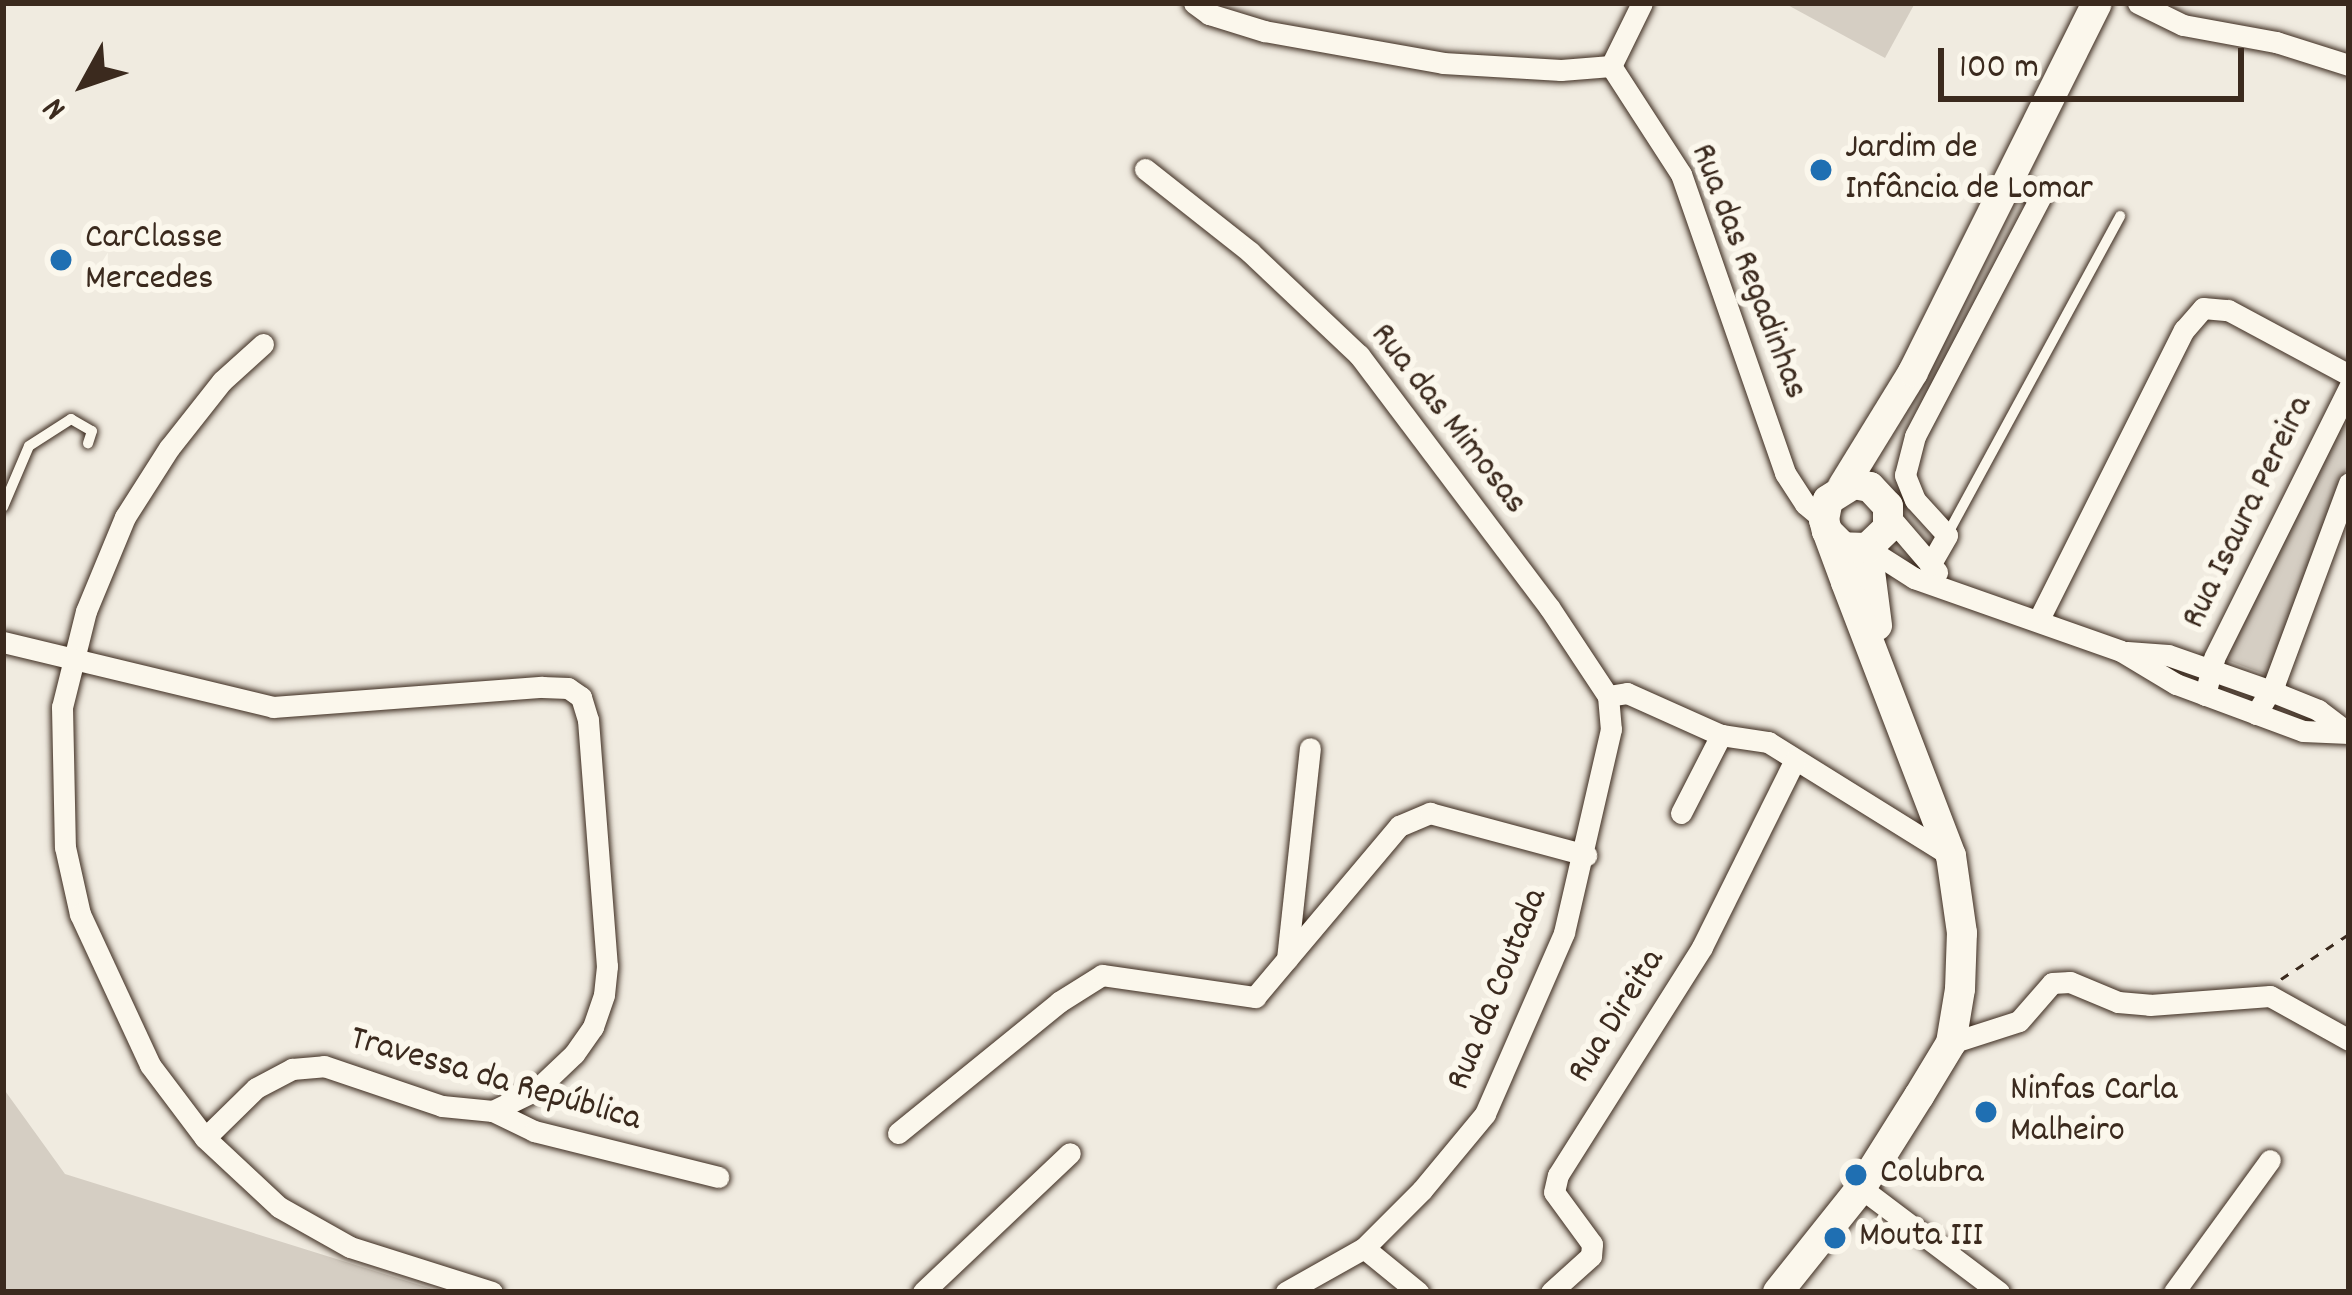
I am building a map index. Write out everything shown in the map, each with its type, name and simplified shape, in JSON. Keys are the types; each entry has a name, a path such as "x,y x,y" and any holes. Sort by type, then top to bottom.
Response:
{"main road":[{"path":"1778,1292 1861,1189 1951,1043 1963,934 1951,856 1826,526 1839,489 1913,372 2097,3"},
{"path":"1826,526 1844,547 1867,548 1884,535 1890,440 1913,372"},
{"path":"1839,489 1870,487 1886,506"},
{"path":"1867,548 1893,700"}],"street":[{"path":"1194,3 1209,14 1264,31 1400,56 1561,70 1611,66 1642,3"},
{"path":"2138,3 2183,25 2276,42 2349,65"},
{"name":"Rua das Regadinhas","path":"1611,66 1681,174 1785,473 1826,526"},
{"name":"Rua das Mimosas","path":"1145,169 1250,251 1360,355 1549,607 1608,696"},
{"path":"1880,639 1888,594 1922,572 1947,535 1915,500 1905,475 1915,436 2041,196 2006,181"},
{"path":"2038,621 2184,330 2204,308 2228,310 2349,375"},
{"path":"263,344 195,414 125,517 86,611 62,706 65,847 80,914 150,1065 205,1138 279,1207 350,1247 492,1292"},
{"name":"Rua Isaura Pereira","path":"2205,695 2210,668 2349,387"},
{"name":"Rua das Regadinhas","path":"1776,440 1810,485 1839,489"},
{"path":"2256,714 2271,691 2349,483"},
{"path":"1886,506 1922,572"},
{"path":"1867,548 1955,590 2121,651 2168,656 2271,691 2318,710 2349,733"},
{"path":"3,642 273,706 542,686 568,688 581,698 590,742 604,995 593,1027 574,1054 536,1090 493,1111"},
{"path":"2121,651 2163,679 2303,731 2349,733"},
{"path":"1608,696 1627,693 1721,735 1768,742 1951,856"},
{"name":"Rua da Coutada","path":"1286,1292 1364,1248 1422,1190 1485,1114 1564,933 1586,855 1611,729 1608,696"},
{"path":"1681,813 1721,735"},
{"path":"1287,959 1310,748"},
{"name":"Rua Direita","path":"1551,1292 1591,1256 1592,1244 1554,1192 1558,1174 1702,947 1795,760"},
{"path":"898,1133 1059,1001 1102,975 1255,997 1399,826 1430,813 1586,855"},
{"path":"1951,1043 2019,1021 2052,983 2070,982 2118,1002 2150,1005 2270,996 2349,1040"},
{"name":"Travessa da República","path":"205,1138 256,1088 292,1069 324,1066 442,1106 493,1111 534,1131 718,1178"},
{"path":"923,1292 1070,1153"},
{"path":"2174,1292 2270,1160"},
{"path":"1861,1189 1999,1292"},
{"path":"1364,1248 1418,1292"}],"lane":[{"path":"1947,535 2120,216"},
{"path":"3,507 29,446 71,419 92,431 88,443"}],"path":[{"path":"2278,980 2349,934"}],"shaded area":[{"path":"1784,3 1915,3 1885,58"},
{"path":"2349,405 2349,461 2267,675 2224,659"},
{"path":"3,1088 65,1174 442,1292 3,1292"}],"place":[{"name":"Jardim de Infância de Lomar","path":"1821,170"},
{"name":"CarClasse Mercedes","path":"61,260"},
{"name":"Ninfas Carla Malheiro","path":"1986,1112"},
{"name":"Colubra","path":"1856,1175"},
{"name":"Mouta III","path":"1835,1238"}]}
